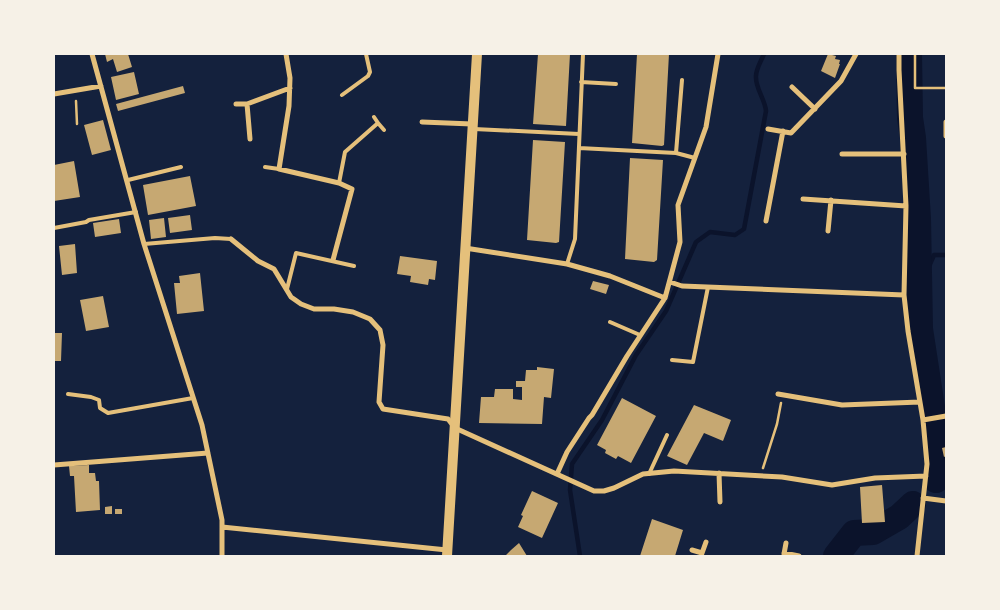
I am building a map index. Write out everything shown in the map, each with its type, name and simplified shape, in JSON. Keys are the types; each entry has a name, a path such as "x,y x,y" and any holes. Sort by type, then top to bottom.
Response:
{"main road":[{"path":"447,553 477,54"}],"street":[{"path":"92,54 144,244 202,425 222,526 222,556"},
{"path":"286,54 290,88 279,169 339,183 352,189 333,260"},
{"path":"557,474 567,452 665,298 680,242 678,205 706,127 718,54"},
{"path":"768,129 791,133 841,81 856,54"},
{"path":"899,54 906,206 904,296 923,420 927,464 916,556"},
{"path":"54,94 101,86"},
{"path":"792,86 815,109"},
{"path":"236,104 247,104 290,88"},
{"path":"247,104 250,139"},
{"path":"287,118 294,119"},
{"path":"428,130 425,122 472,127"},
{"path":"946,122 946,136"},
{"path":"766,221 783,132"},
{"path":"842,154 904,154"},
{"path":"803,198 906,206"},
{"path":"828,232 831,200"},
{"path":"231,239 258,261 274,269 291,297 301,304 314,309 334,309 353,312 370,319 380,330 383,345 379,402 383,409 448,419 455,428 594,491 614,488 643,474 674,471 782,477 832,485 875,478 926,476"},
{"path":"465,248 567,264 610,276 665,298"},
{"path":"670,282 682,286 904,296"},
{"path":"780,394 842,405 920,402"},
{"path":"923,420 946,416"},
{"path":"54,465 208,453"},
{"path":"719,473 720,502"},
{"path":"923,498 946,501"},
{"path":"222,526 447,553"},
{"path":"692,550 702,555 706,542"},
{"path":"786,543 784,555 799,556"}],"lane":[{"path":"342,95 368,76 370,72 366,54"},
{"path":"567,264 575,238 583,54"},
{"path":"676,153 682,80"},
{"path":"581,82 616,84"},
{"path":"374,117 384,130"},
{"path":"339,183 345,152 378,123"},
{"path":"472,127 579,134"},
{"path":"579,148 676,153 695,158"},
{"path":"128,180 181,167"},
{"path":"265,167 279,169"},
{"path":"54,228 136,212"},
{"path":"144,244 215,238 231,239"},
{"path":"287,289 296,253 354,266"},
{"path":"672,360 693,362 708,287"},
{"path":"610,322 640,335"},
{"path":"68,394 99,400 100,408 108,412 193,398"},
{"path":"648,474 667,435"}],"path":[{"path":"915,54 915,88 946,88"},
{"path":"75,90 77,124"},
{"path":"760,476 777,424 780,394"}],"building":[{"path":"105,54 128,54 132,67 117,72 113,59 107,62"},
{"path":"538,54 570,54 566,126 533,124"},
{"path":"637,54 669,54 664,145 662,146 632,143"},
{"path":"828,54 836,56 835,59 840,60 835,78 821,71"},
{"path":"134,72 139,94 116,100 111,77"},
{"path":"183,86 185,93 118,111 116,104"},
{"path":"103,120 111,150 92,155 84,125"},
{"path":"533,140 565,142 559,242 556,243 527,240"},
{"path":"630,158 663,160 657,260 654,262 625,259"},
{"path":"74,161 80,197 54,201 54,165"},
{"path":"190,176 196,206 148,215 143,185"},
{"path":"190,215 192,230 170,233 168,218"},
{"path":"164,218 166,237 151,239 149,220"},
{"path":"119,219 121,233 95,237 93,223"},
{"path":"75,244 77,273 62,275 59,246"},
{"path":"400,256 437,261 435,280 429,279 428,285 410,282 411,276 397,274"},
{"path":"200,273 204,311 177,314 174,283 180,283 179,276"},
{"path":"593,281 609,285 606,294 590,289"},
{"path":"103,296 109,327 86,331 80,300"},
{"path":"54,333 62,333 61,361 54,361"},
{"path":"537,367 554,369 551,398 544,397 542,424 479,423 481,397 494,397 495,389 513,389 513,399 522,400 522,387 516,387 516,381 525,381 526,370 537,370"},
{"path":"622,398 656,416 631,463 618,456 616,459 605,453 606,450 597,445"},
{"path":"694,405 731,420 723,441 704,433 687,465 667,456"},
{"path":"946,447 946,456 944,457 942,448"},
{"path":"89,465 89,473 95,473 96,481 99,481 100,510 76,512 74,476 70,476 69,466"},
{"path":"882,485 885,522 862,523 860,487"},
{"path":"532,491 558,503 542,538 518,527 523,516 521,515"},
{"path":"112,506 112,514 105,514 105,507"},
{"path":"115,509 122,509 122,514 115,514"},
{"path":"652,519 683,530 675,556 640,556"},
{"path":"519,543 527,556 505,556 511,550"}],"waterway":[{"path":"580,556 570,490 572,464 602,420 636,355 666,311 696,242 710,232 735,235 744,229 766,111 756,80 757,71 764,54"},
{"path":"909,54 910,118 918,219 920,329 933,414"},
{"path":"919,286 934,255 946,255"},
{"path":"934,426 941,463 936,480"},
{"path":"836,556 854,533 873,532 899,517 913,504"}]}
